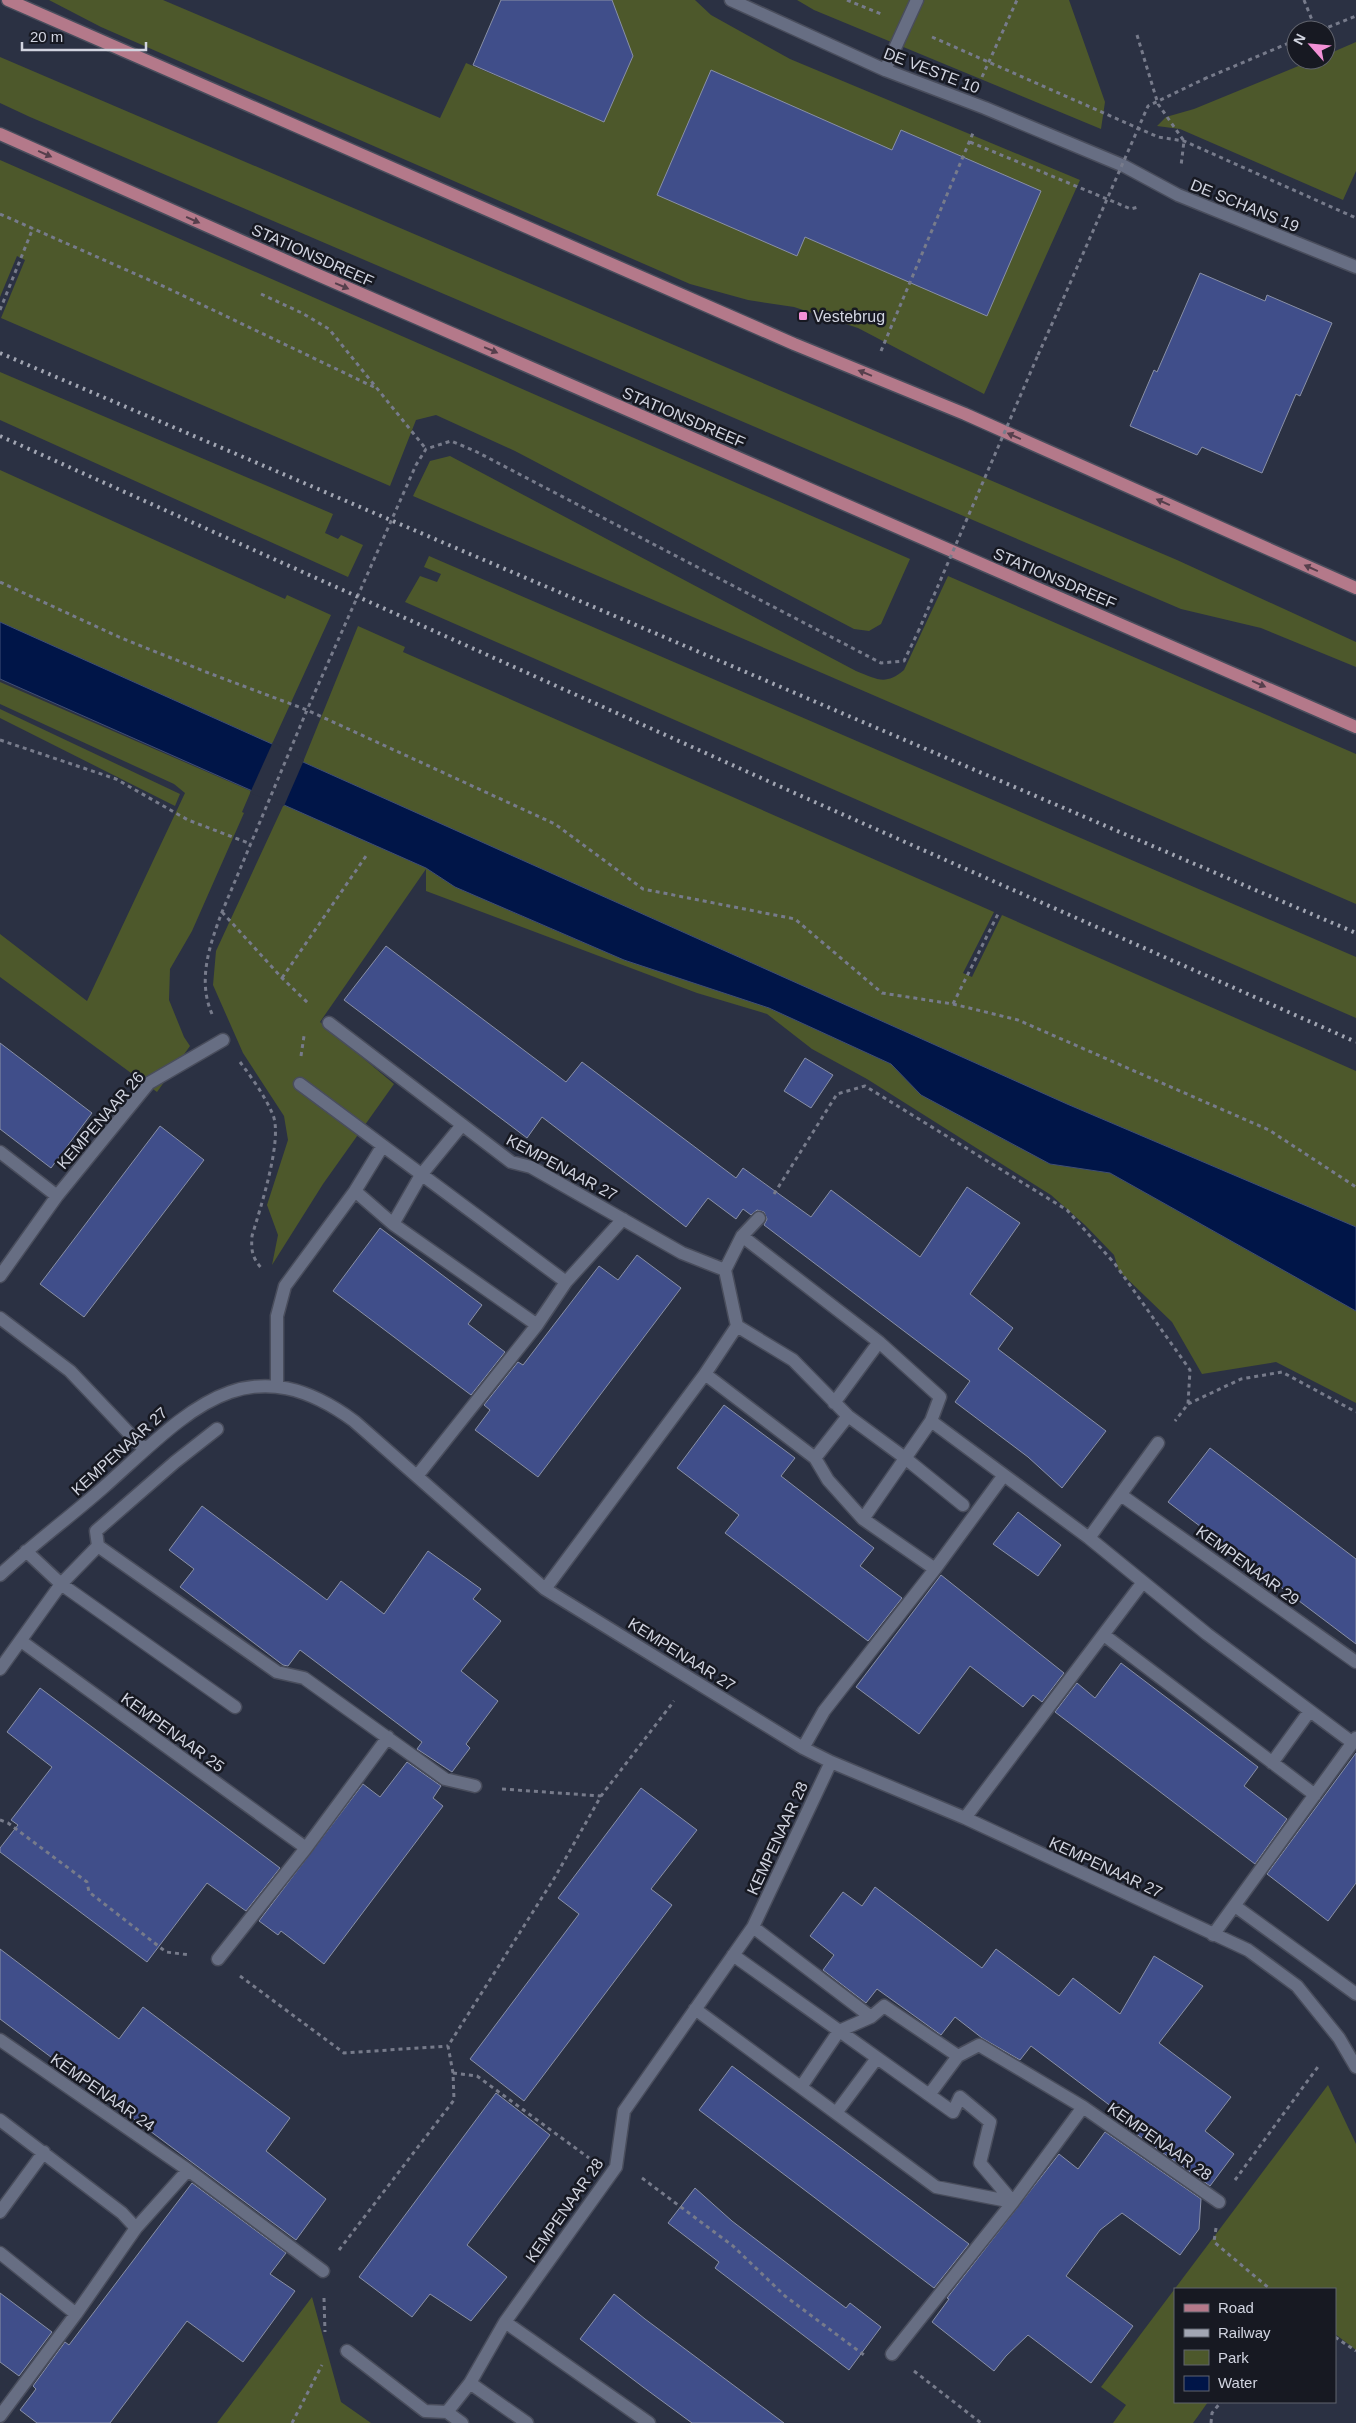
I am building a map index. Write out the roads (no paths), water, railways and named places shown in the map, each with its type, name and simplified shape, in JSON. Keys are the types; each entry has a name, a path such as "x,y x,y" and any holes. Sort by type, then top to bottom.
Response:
{"main road":[{"path":"8,0 794,344 965,414 1356,588"},
{"name":"STATIONSDREEF","path":"0,134 327,280 1356,727"}],"street":[{"name":"DE VESTE 10","path":"731,0 885,70 985,108 1124,166"},
{"path":"885,70 917,0"},
{"name":"DE SCHANS 19","path":"1124,166 1178,195 1356,268"},
{"name":"KEMPENAAR 27","path":"329,1023 511,1162 531,1167 546,1174 682,1253 725,1270"},
{"name":"KEMPENAAR 26","path":"0,1276 56,1196 150,1083 224,1040"},
{"path":"300,1084 382,1147 566,1282"},
{"path":"393,1224 421,1175 462,1125"},
{"path":"277,1385 277,1316 285,1286 355,1191 382,1147"},
{"path":"1,1155 56,1196"},
{"path":"355,1191 393,1224 537,1324"},
{"path":"545,1589 705,1374 737,1326 725,1270 742,1236 759,1218"},
{"name":"KEMPENAAR 27","path":"417,1476 537,1324 566,1282 623,1219"},
{"path":"742,1236 879,1342 940,1397 931,1421 863,1519"},
{"path":"0,1318 70,1371 145,1450"},
{"path":"737,1326 793,1360 848,1416 906,1458 964,1504"},
{"path":"834,1402 879,1342"},
{"path":"705,1374 815,1458 828,1480 863,1519 935,1569"},
{"name":"KEMPENAAR 27","path":"0,1575 26,1550 70,1517 184,1416 209,1401 247,1387 277,1385 310,1394 330,1403 354,1421 545,1589 803,1748 830,1762 965,1818 1248,1950 1297,1986 1339,2038 1356,2067"},
{"path":"815,1458 848,1416"},
{"path":"931,1421 1090,1538 1207,1634 1287,1692 1309,1712 1354,1740 1213,1935"},
{"path":"217,1429 175,1462 96,1532 98,1546 277,1672 304,1678 445,1779 475,1786"},
{"path":"1090,1538 1158,1443"},
{"path":"803,1748 824,1711 935,1569 1004,1475"},
{"name":"KEMPENAAR 29","path":"1121,1495 1356,1662"},
{"path":"0,1670 61,1584 98,1546"},
{"path":"26,1550 61,1584 235,1707"},
{"path":"965,1818 1143,1582"},
{"path":"1104,1635 1315,1796"},
{"name":"KEMPENAAR 25","path":"21,1641 306,1848"},
{"path":"1272,1763 1309,1712"},
{"path":"218,1959 306,1848 388,1737"},
{"name":"KEMPENAAR 28","path":"447,2412 470,2383 505,2322 616,2167 624,2111 753,1927 830,1762"},
{"path":"1235,1906 1356,1994"},
{"path":"753,1927 871,2017"},
{"path":"733,1955 953,2112 960,2096 990,2122 980,2163 1013,2202"},
{"path":"801,2087 839,2031 871,2017 884,2006 958,2056 929,2095"},
{"path":"695,2008 936,2187 1013,2202"},
{"name":"KEMPENAAR 24","path":"0,2040 188,2170 323,2271"},
{"name":"KEMPENAAR 28","path":"958,2056 979,2046 1082,2107 1219,2202"},
{"path":"836,2113 877,2058"},
{"name":"KEMPENAAR 28","path":"892,2354 1013,2202 1082,2107"},
{"path":"0,2120 122,2213 136,2228"},
{"path":"0,2212 44,2152"},
{"path":"0,2416 76,2314 136,2228 188,2170"},
{"path":"0,2252 76,2314"},
{"path":"505,2322 649,2423"},
{"path":"347,2351 425,2411 447,2412 462,2423"},
{"path":"470,2383 527,2423"}],"water":[{"path":"0,622 272,744 303,762 1067,1104 1356,1227 1356,1311 1110,1173 1050,1164 921,1095 891,1064 769,1008 624,960 455,887 426,868 0,679"}],"railway":[{"path":"0,353 1356,933"},
{"path":"0,436 799,795 1356,1042"}],"place":[{"name":"Vestebrug","path":"803,316"}]}
